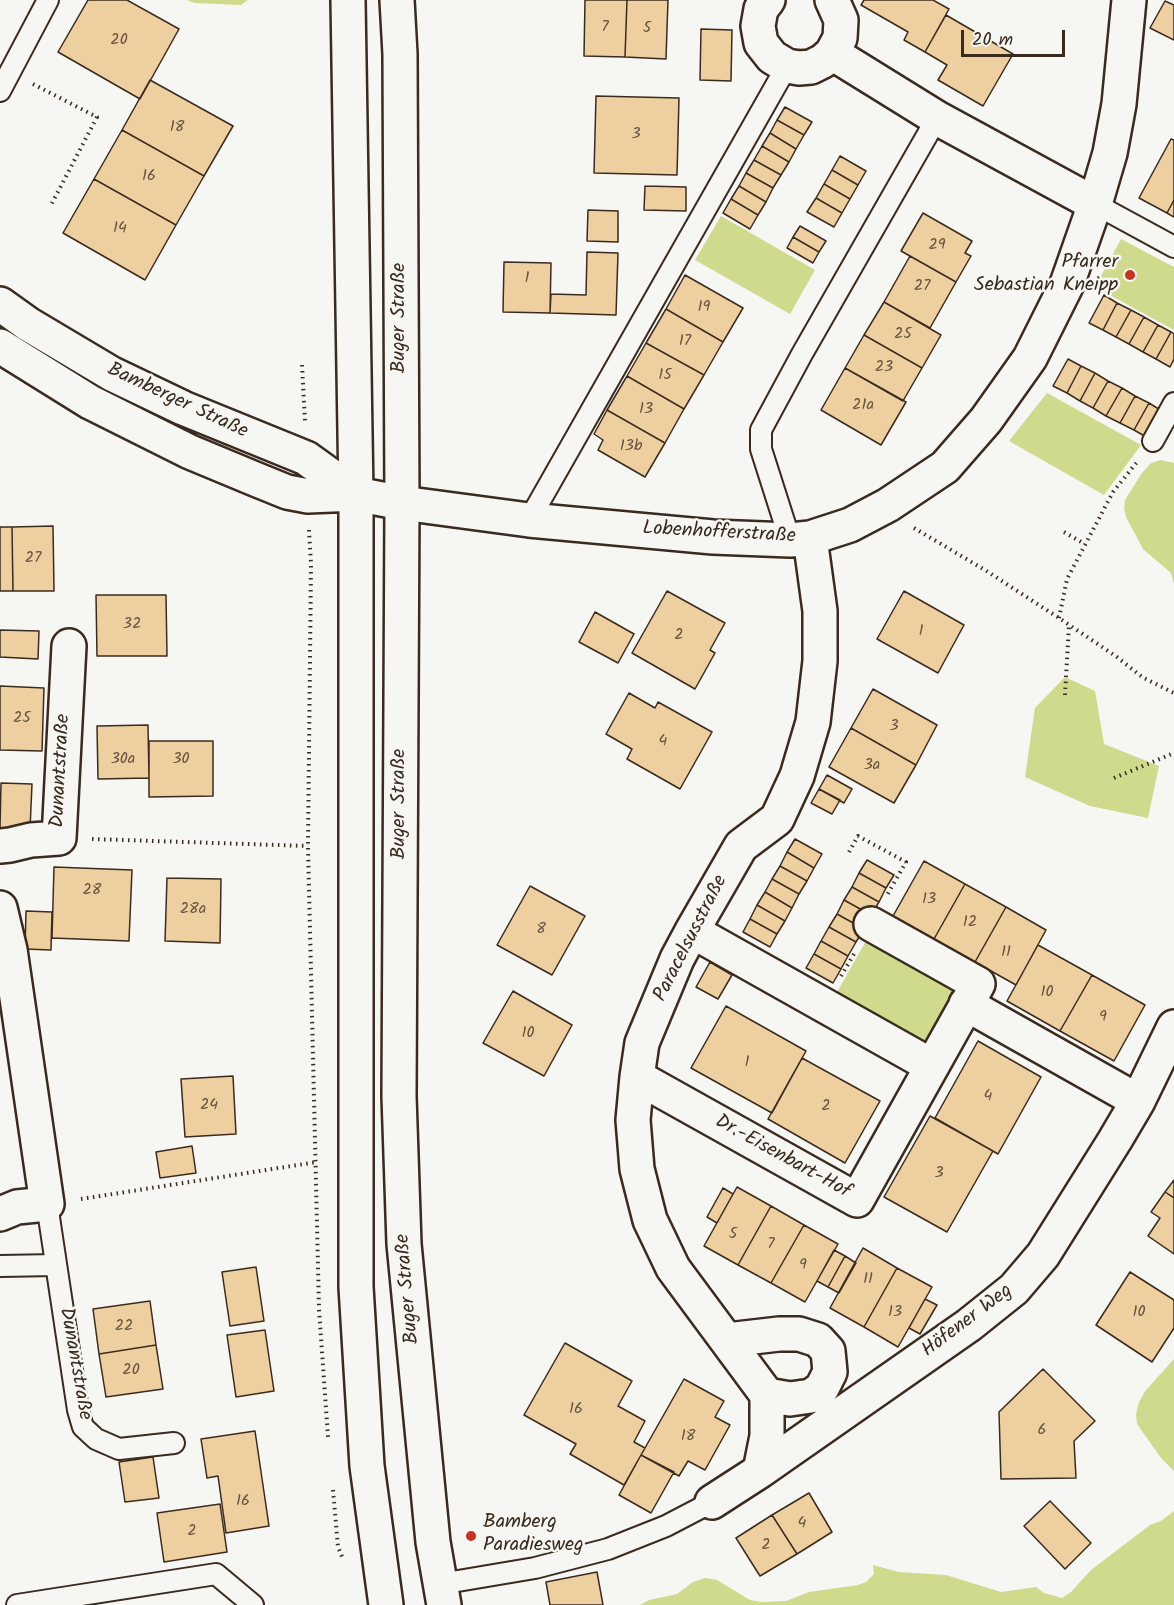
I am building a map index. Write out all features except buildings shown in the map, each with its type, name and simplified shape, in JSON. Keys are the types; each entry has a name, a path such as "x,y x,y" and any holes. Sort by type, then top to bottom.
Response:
{"street":[{"path":"348,0 356,494 356,1287 367,1466 386,1605"},
{"name":"Buger Straße","path":"397,0 400,54 402,503 399,1108 404,1244 433,1542 442,1594"},
{"path":"768,0 761,9 758,26 762,43 772,57 787,66 811,67 832,53 840,38 841,20 832,0"},
{"name":"Lobenhofferstraße","path":"402,503 530,520 713,537 800,539 850,525 888,505 945,467 986,420 1030,358 1067,284 1110,153 1119,104 1129,0"},
{"path":"832,53 937,118 1095,204"},
{"name":"Bamberger Straße","path":"0,304 28,324 112,374 183,408 306,458 356,494"},
{"name":"Bamberger Straße","path":"0,346 90,402 190,452 287,492 308,496 356,494 402,503"},
{"name":"Paracelsusstraße","path":"767,1395 673,1268 650,1220 637,1169 633,1120 642,1043 677,959 741,846 777,819 797,776 813,722 820,661 820,611 800,539"},
{"name":"Dunantstraße","path":"0,846 59,838 69,646"},
{"name":"Dunantstraße","path":"0,908 10,950 47,1204"},
{"name":"Dr.-Eisenbart-Hof","path":"637,1077 856,1200 978,984 871,924"},
{"path":"692,931 932,1066"},
{"path":"966,1004 1138,1101"},
{"name":"Höfener Weg","path":"760,1471 969,1325 1014,1289 1043,1255 1138,1101 1174,1027"},
{"path":"0,1214 17,1207 47,1204"},
{"path":"712,1503 760,1471 767,1436 767,1395 790,1399 811,1396 822,1388 830,1372 828,1351 818,1340 799,1334 727,1340"},
{"path":"822,1388 857,1402"}],"lane":[{"path":"0,91 48,0"},
{"path":"530,520 787,66"},
{"path":"800,539 761,449 761,430 937,118"},
{"path":"1095,204 1174,247"},
{"path":"1153,441 1174,403"},
{"name":"Dunantstraße","path":"47,1204 78,1410 83,1427 96,1439 119,1449 174,1443"},
{"path":"0,1266 56,1265"},
{"path":"442,1594 608,1549 666,1526 712,1503"},
{"path":"17,1605 216,1574 252,1605"}],"path":[{"path":"10,72 97,117 50,207"},
{"path":"1059,618 1067,579 1085,544 1113,492 1153,441"},
{"path":"888,505 919,533 985,570 1117,657 1142,677 1174,693"},
{"path":"1064,532 1085,544"},
{"path":"311,564 308,846 319,1309 328,1441"},
{"path":"1065,695 1069,625"},
{"path":"1114,778 1174,753"},
{"path":"59,838 308,846"},
{"path":"47,1204 317,1162"},
{"path":"333,1488 338,1546 346,1566"}],"green space":[{"path":"187,0 248,0 241,5 195,3"},
{"path":"721,216 815,270 790,314 695,260"},
{"path":"1121,239 1174,267 1174,330 1095,287"},
{"path":"1047,393 1141,445 1104,495 1009,441"},
{"path":"1161,460 1174,463 1174,584 1171,573 1143,549 1126,517 1124,508 1125,500 1142,473 1151,463"},
{"path":"1065,677 1095,691 1104,744 1159,766 1148,818 1090,806 1025,777 1035,708"},
{"path":"867,939 955,989 924,1044 836,994"},
{"path":"1174,1359 1174,1471 1161,1458 1137,1424 1136,1414 1139,1402 1146,1390"},
{"path":"1174,1511 1174,1605 640,1605 649,1600 677,1594 693,1582 705,1578 717,1580 750,1600 786,1601 809,1592 866,1582 874,1574 873,1565 899,1572 946,1575 1001,1592 1036,1587 1044,1593 1062,1598 1071,1592 1091,1570 1150,1525 1161,1521"}],"place":[{"name":"Pfarrer Sebastian Kneipp","path":"1130,275"},
{"name":"Bamberg Paradiesweg","path":"471,1536"}]}
